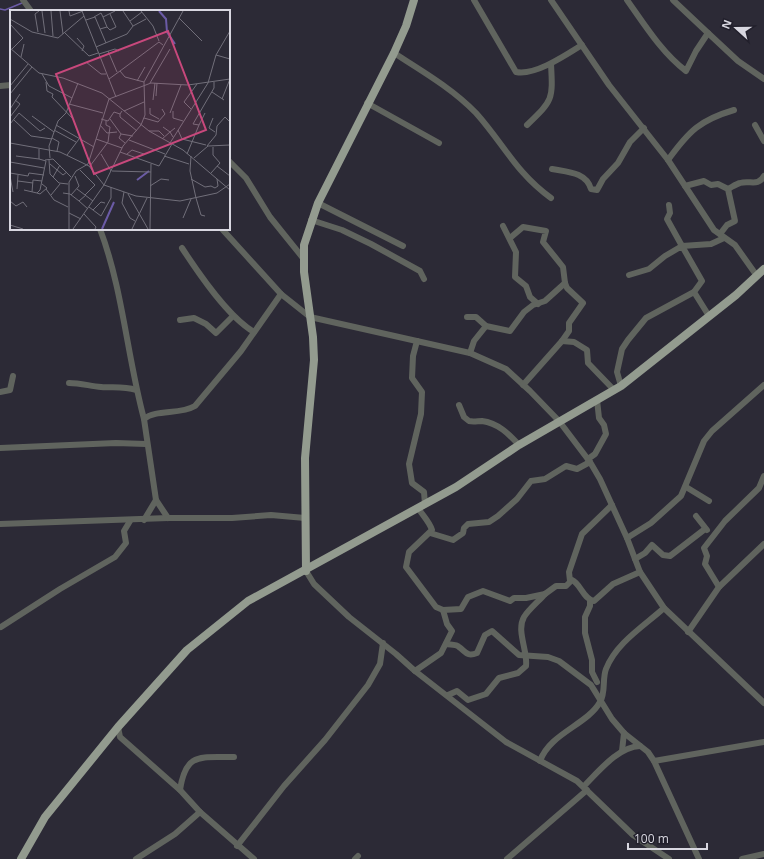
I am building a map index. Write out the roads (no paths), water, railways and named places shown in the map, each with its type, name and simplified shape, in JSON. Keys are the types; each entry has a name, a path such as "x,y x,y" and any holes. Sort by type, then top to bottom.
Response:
{"main road":[{"path":"306,571 305,458 314,360 314,337 310,318 303,258 311,220 318,202 367,103 394,53 406,26 414,0"},
{"path":"21,859 45,817 118,727 187,650 248,601 306,571 456,487 519,445 621,386 758,276 764,269"}],"street":[{"path":"23,0 29,9"},
{"path":"474,0 516,72 522,73 551,64 582,45"},
{"path":"551,0 609,85 668,160 714,230 735,245 758,276"},
{"path":"627,0 642,22 677,64 686,71 696,51 709,36"},
{"path":"673,0 709,36 738,61 764,79"},
{"path":"394,53 433,78 463,101 476,114 514,165 534,186 551,198"},
{"path":"527,125 547,106 551,98 551,64"},
{"path":"0,86 10,85"},
{"path":"367,103 439,143"},
{"path":"668,160 696,126 710,118 734,110"},
{"path":"755,125 764,141"},
{"path":"552,169 583,176 589,181 591,189 597,190 603,179 618,163 630,142 644,128"},
{"path":"230,162 246,178 270,217 303,258"},
{"path":"728,189 741,183 756,183 762,180 764,176"},
{"path":"629,275 649,268 682,246 711,244 722,236 727,225 736,221 728,189 718,184 710,185 704,181 685,186"},
{"path":"318,202 403,246"},
{"path":"621,386 617,372 622,349 628,340 646,318 694,292 702,280 667,219 670,213 669,205"},
{"path":"311,220 342,230 371,244 420,271 424,279"},
{"path":"503,226 516,252 515,277 526,286 530,298 538,304"},
{"path":"510,238 524,227 546,231 543,242 563,267 567,288 583,303 569,323 569,331 562,342 523,384"},
{"path":"100,230 115,276 136,390 144,419 146,444 156,500 168,518"},
{"path":"223,230 281,294 310,318 417,340 470,353 506,370 523,384 559,421 589,460 612,505 640,572 664,608 764,703"},
{"path":"182,248 233,316 254,332"},
{"path":"466,317 476,317 486,326 510,331 524,312 545,301 565,283"},
{"path":"694,292 709,316"},
{"path":"144,419 171,411 188,410 195,406 241,351 281,294"},
{"path":"180,320 194,318 206,324 216,333 233,316"},
{"path":"470,353 474,341 486,326"},
{"path":"417,340 413,356 412,378 422,392 421,414 409,464 412,483 424,492 422,515 429,520 432,530 409,552 406,567 436,607 443,610 461,608 468,597 483,591 510,601 514,598 526,598 545,594"},
{"path":"562,342 574,342 587,350 588,363 614,390"},
{"path":"0,392 11,387 13,376"},
{"path":"68,383 101,387 126,387 136,390"},
{"path":"627,538 637,533 671,506 681,496 686,487 698,453 712,431 764,385"},
{"path":"430,533 454,540 463,533 464,528 468,524 489,522 498,516 517,499 531,481 545,479 566,466 578,469 595,454 606,434 604,426 599,418 597,400"},
{"path":"459,405 464,417 469,422 480,421 496,426 512,437 519,445"},
{"path":"0,448 75,446 108,443 146,444"},
{"path":"719,587 705,563 707,556 704,548 724,521 759,488 764,476"},
{"path":"686,487 709,501"},
{"path":"144,520 156,500"},
{"path":"448,695 457,691 468,700 486,694 499,678 518,673 526,666 527,657 521,628 524,617 545,594 556,586 566,586 570,581 569,572 582,534 612,505"},
{"path":"0,524 117,519 144,520 168,518 232,518 271,515 305,518"},
{"path":"696,516 713,536"},
{"path":"1,627 60,589 115,558 126,543 124,531 130,520"},
{"path":"635,559 645,553 652,545 663,555 670,556 706,529"},
{"path":"688,632 719,587 764,544"},
{"path":"306,571 314,584 349,617 383,643 415,671 448,695 506,742 586,788 608,813 633,835 669,859"},
{"path":"590,600 594,601 597,599 612,584 640,572"},
{"path":"570,581 574,581 590,600 590,606 585,617 585,633 592,660 592,672 597,683 601,701 612,719 624,732 648,752 654,761 699,859"},
{"path":"601,701 597,683 610,659 615,652 664,608"},
{"path":"415,671 440,653 452,631 447,624 443,610"},
{"path":"446,644 458,646 466,654 477,654 485,635 492,631 519,655 527,657 548,657 559,661 597,683"},
{"path":"237,846 284,786 325,740 368,685 380,664 383,643"},
{"path":"540,761 544,751 561,735 586,718 601,701"},
{"path":"118,727 120,737 180,790 200,812 237,846 254,859"},
{"path":"622,751 624,732"},
{"path":"654,761 764,742"},
{"path":"507,859 586,788 622,751 630,747 640,746"},
{"path":"180,790 183,774 195,760 204,757 234,757"},
{"path":"136,859 175,834 200,812"},
{"path":"742,859 764,854"}],"waterway":[{"path":"0,9 5,10 22,3"}]}
